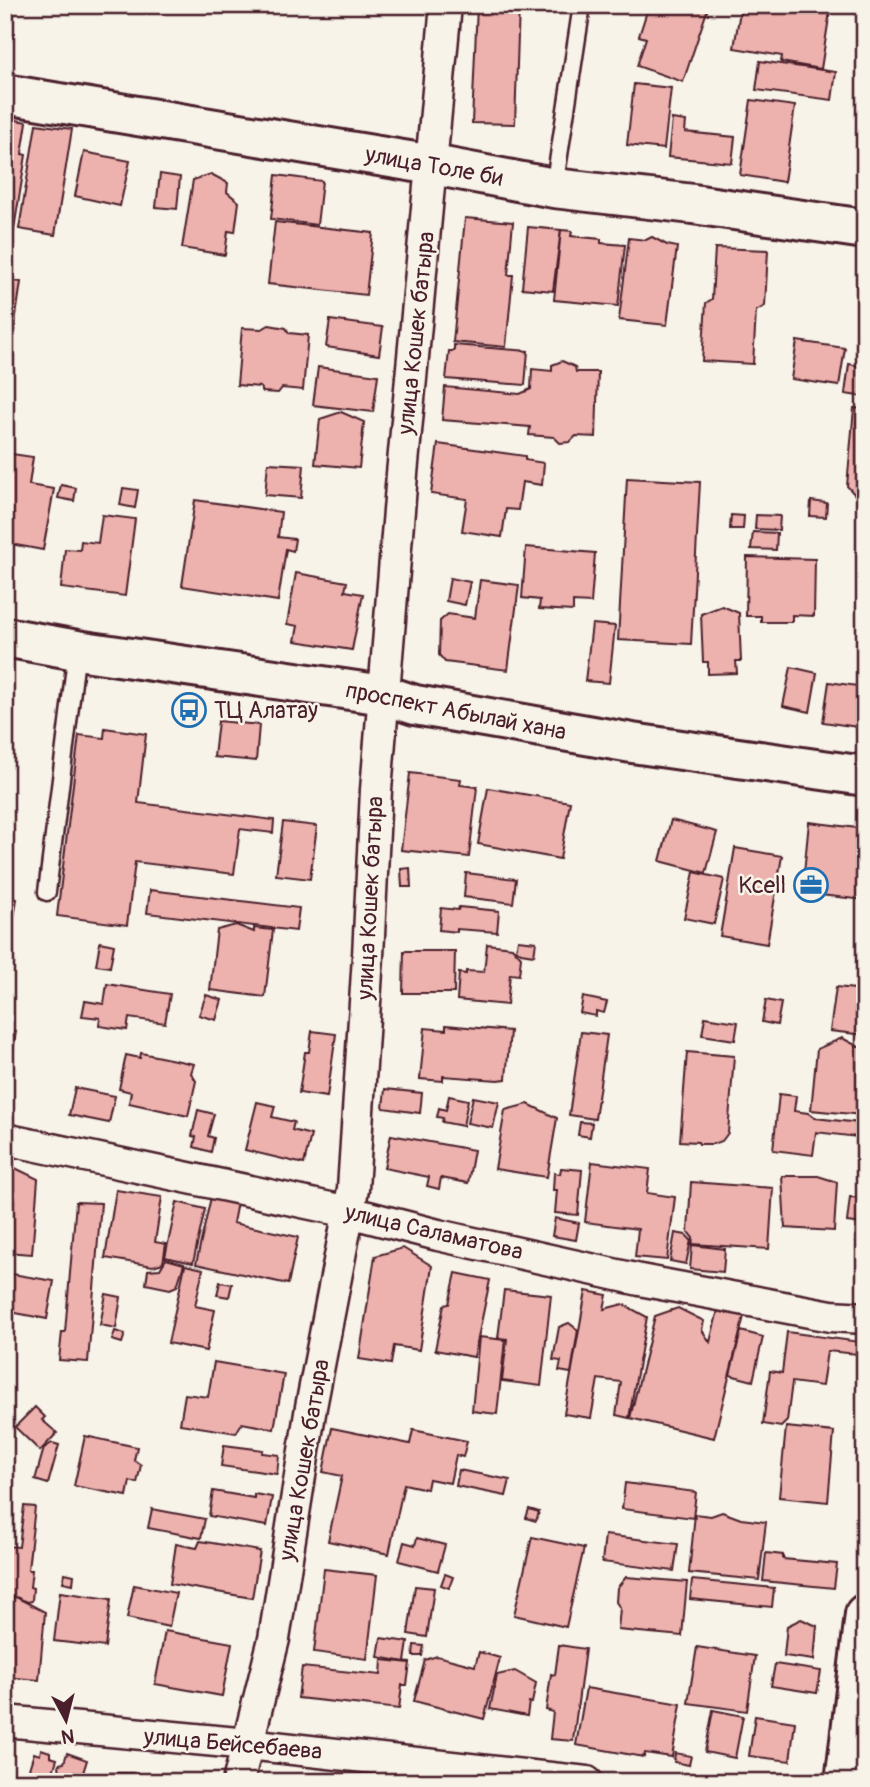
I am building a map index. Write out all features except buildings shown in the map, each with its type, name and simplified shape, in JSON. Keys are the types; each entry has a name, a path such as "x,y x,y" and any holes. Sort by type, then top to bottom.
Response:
{"street":[{"name":"улица Кошек батыра","path":"238,1782 274,1639 311,1407 349,1212 355,1162 376,790 403,461 446,5"},
{"name":"улица Толе би","path":"5,94 433,164 555,187 865,229"},
{"name":"проспект Абылай хана","path":"5,637 384,695 415,705 632,743 865,776"},
{"name":"улица Саламатова","path":"5,1139 349,1212 438,1235 640,1280 831,1316 865,1318"},
{"path":"845,1782 865,1614"},
{"name":"улица Бейсебаева","path":"5,1721 248,1744 587,1782"}],"lane":[{"path":"555,187 582,5"},
{"path":"47,892 78,650"}],"place":[{"name":"ТЦ Алатау","path":"189,710"},
{"name":"Kcell","path":"811,885"}]}
